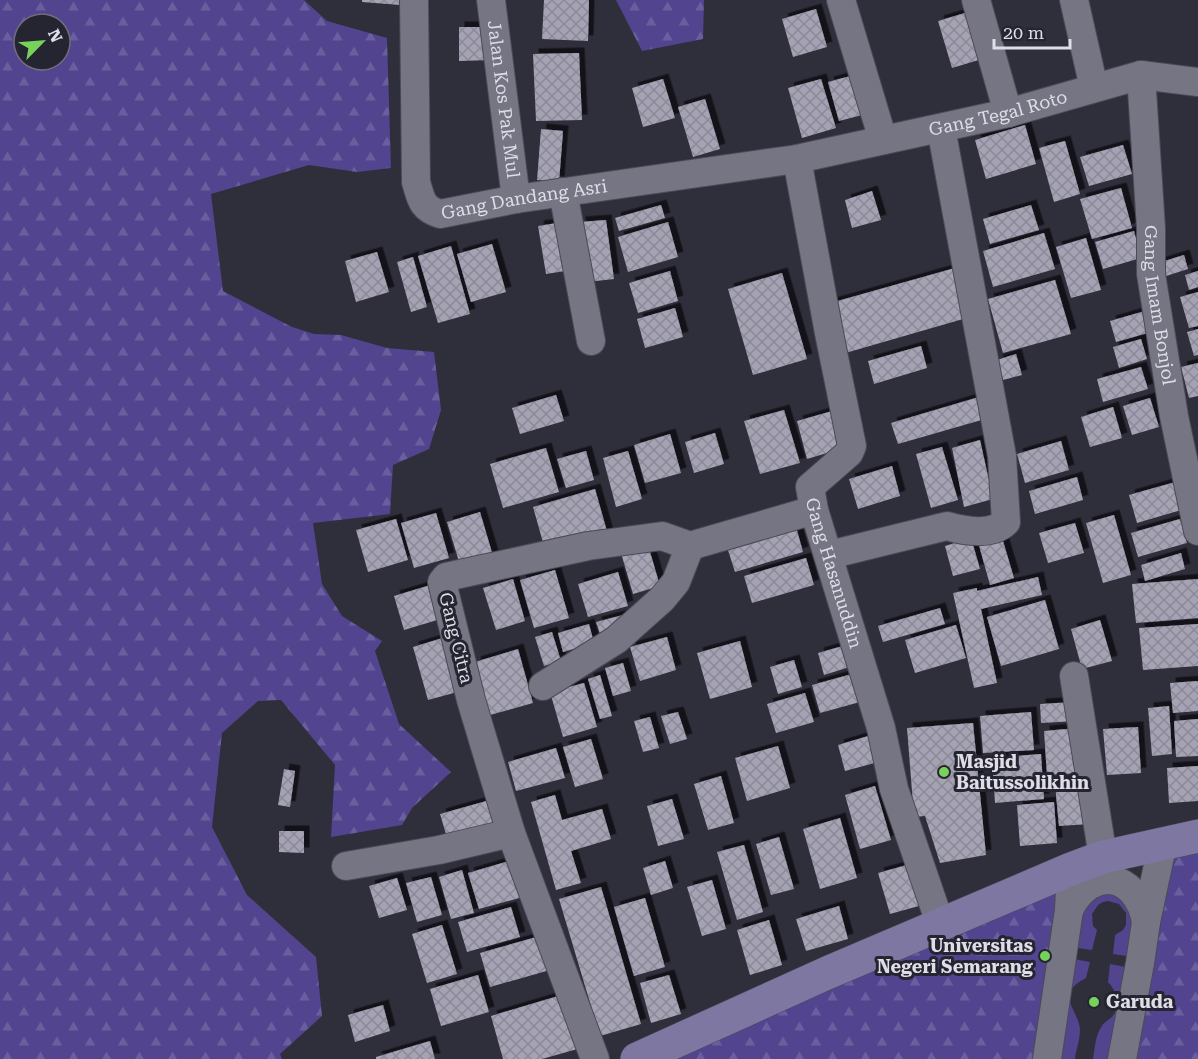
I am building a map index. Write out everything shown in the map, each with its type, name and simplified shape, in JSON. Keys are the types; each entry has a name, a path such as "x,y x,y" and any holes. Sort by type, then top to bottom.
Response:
{"main road":[{"path":"637,1059 1071,869 1103,857 1198,836"}],"street":[{"name":"Gang Dandang Asri","path":"414,0 416,182 423,203 429,211 440,214 516,199 797,159"},
{"name":"Jalan Kos Pak Mul","path":"491,0 516,199"},
{"path":"841,0 882,140"},
{"path":"976,0 1008,113"},
{"path":"1074,0 1094,88"},
{"name":"Gang Tegal Roto","path":"797,159 1008,113 1141,75 1198,82"},
{"name":"Gang Imam Bonjol","path":"1141,75 1151,274 1188,428 1198,531"},
{"path":"829,555 946,526 963,531 981,530 997,528 1006,522 1002,456 941,128"},
{"name":"Gang Hasanuddin","path":"797,159 852,446 849,453 810,487 814,510 881,728 894,789 941,926"},
{"path":"563,192 591,342"},
{"path":"543,686 616,640 662,599 676,582 690,546 814,510"},
{"name":"Gang Citra","path":"595,1059 511,833 471,700 442,582 446,577 588,546 662,536 690,546"},
{"path":"1074,676 1103,857"},
{"path":"346,866 440,850 511,833"},
{"path":"1122,1059 1146,922 1163,842"},
{"path":"1047,1059 1069,910 1071,869"},
{"path":"1069,910 1075,898 1082,892 1091,886 1111,880 1122,882 1132,890 1144,908 1146,922"}],"green space":[{"path":"0,0 304,0 327,21 387,38 391,168 357,172 309,165 211,194 223,291 292,327 314,334 341,335 387,348 434,352 441,410 429,449 393,465 390,514 313,523 322,584 342,616 382,641 375,651 399,724 451,772 412,808 402,825 331,837 335,765 281,700 258,701 222,733 212,827 247,895 316,957 322,1016 280,1054 282,1059 0,1059"},
{"path":"616,0 704,0 703,39 642,51"},
{"path":"1198,846 1198,1059 1130,1059 1169,861 1183,849"},
{"path":"1103,889 1132,904 1133,957 1113,954 1115,935 1126,925 1126,913 1119,904 1108,901 1098,905 1092,914 1093,926 1097,930 1092,950 1071,947 1077,915"},
{"path":"1060,890 1039,1059 664,1059"},
{"path":"1069,958 1090,962 1086,978 1076,984 1069,996 1079,1022 1079,1037 1075,1059 1053,1059"},
{"path":"1110,964 1131,968 1113,1059 1093,1059 1100,1030 1104,1023 1112,1017 1118,1003 1116,994 1108,982"}],"building":[{"path":"362,0 400,0 400,5 362,2"},
{"path":"544,0 589,0 588,41 542,39"},
{"path":"816,9 827,47 793,57 782,19"},
{"path":"975,10 989,57 952,68 938,21"},
{"path":"459,27 492,27 493,60 459,61"},
{"path":"579,53 582,120 536,121 533,54"},
{"path":"858,74 870,113 839,121 828,82"},
{"path":"663,79 675,118 643,127 632,88"},
{"path":"821,79 836,128 802,138 788,88"},
{"path":"705,99 720,149 693,157 678,107"},
{"path":"1025,125 1036,164 986,179 975,140"},
{"path":"541,129 563,131 559,182 537,180"},
{"path":"1065,141 1080,194 1054,202 1039,148"},
{"path":"1123,145 1132,174 1089,186 1080,157"},
{"path":"1121,188 1132,228 1092,239 1080,199"},
{"path":"872,191 881,220 852,228 845,200"},
{"path":"661,205 665,218 619,231 615,218"},
{"path":"1031,205 1039,230 990,244 983,219"},
{"path":"606,220 614,279 587,282 580,222"},
{"path":"564,222 572,270 546,274 538,226"},
{"path":"668,222 678,257 628,272 618,237"},
{"path":"1134,231 1141,258 1103,269 1095,242"},
{"path":"1044,233 1055,269 993,287 983,251"},
{"path":"1086,238 1101,290 1071,298 1056,247"},
{"path":"492,244 506,292 471,302 457,254"},
{"path":"451,246 470,314 438,323 418,256"},
{"path":"377,252 389,292 356,302 345,261"},
{"path":"1184,255 1188,269 1163,277 1158,263"},
{"path":"413,257 427,307 411,312 397,262"},
{"path":"955,268 970,317 842,354 827,304"},
{"path":"670,271 678,301 638,313 629,283"},
{"path":"1198,271 1198,287 1189,290 1185,275"},
{"path":"782,273 807,359 753,375 728,289"},
{"path":"1055,280 1071,334 1003,353 988,299"},
{"path":"1198,292 1198,326 1189,328 1180,297"},
{"path":"675,308 683,337 645,348 637,319"},
{"path":"1152,309 1158,330 1116,342 1110,321"},
{"path":"1198,329 1198,355 1194,356 1187,332"},
{"path":"1141,339 1147,359 1119,368 1113,347"},
{"path":"921,346 927,368 874,384 868,361"},
{"path":"1016,354 1022,375 1003,380 997,360"},
{"path":"1198,363 1198,396 1189,398 1181,367"},
{"path":"1141,367 1148,389 1103,402 1097,379"},
{"path":"556,395 564,421 520,434 512,408"},
{"path":"979,397 985,419 898,444 891,423"},
{"path":"1150,398 1159,427 1132,435 1123,406"},
{"path":"1113,407 1122,438 1090,447 1081,417"},
{"path":"784,410 800,463 760,474 744,421"},
{"path":"836,410 847,447 807,459 797,421"},
{"path":"715,433 724,464 694,473 685,442"},
{"path":"670,434 681,473 645,483 634,445"},
{"path":"980,440 993,499 964,507 952,448"},
{"path":"1061,441 1069,470 1025,483 1017,454"},
{"path":"942,447 958,500 931,508 916,454"},
{"path":"546,448 559,492 503,508 490,464"},
{"path":"586,451 594,480 566,488 557,459"},
{"path":"628,451 642,499 616,507 603,458"},
{"path":"892,466 900,496 858,509 849,479"},
{"path":"1077,477 1083,500 1035,514 1029,491"},
{"path":"1179,481 1188,508 1137,523 1129,495"},
{"path":"595,489 608,535 546,553 533,507"},
{"path":"480,512 493,556 460,565 447,522"},
{"path":"436,513 449,558 414,568 401,523"},
{"path":"1114,515 1131,575 1103,583 1086,523"},
{"path":"396,519 408,560 368,572 356,530"},
{"path":"1180,519 1187,543 1138,557 1131,533"},
{"path":"1075,523 1084,553 1048,563 1039,533"},
{"path":"796,527 803,552 735,572 727,547"},
{"path":"1000,531 1014,578 990,585 977,538"},
{"path":"971,538 980,569 953,576 945,546"},
{"path":"648,545 660,586 633,594 621,553"},
{"path":"1181,553 1185,569 1145,581 1141,565"},
{"path":"806,558 814,585 752,603 744,576"},
{"path":"555,570 569,618 534,628 520,580"},
{"path":"618,572 628,606 588,617 578,584"},
{"path":"1038,577 1042,595 981,609 997,683 974,688 953,593 977,588 977,591"},
{"path":"513,579 525,621 496,630 483,588"},
{"path":"1198,579 1198,618 1136,623 1132,584"},
{"path":"434,584 444,618 404,630 394,596"},
{"path":"1045,600 1059,649 1001,666 987,617"},
{"path":"940,608 945,624 883,642 878,626"},
{"path":"623,615 627,627 600,634 596,622"},
{"path":"1100,620 1112,661 1082,669 1071,629"},
{"path":"589,624 594,643 563,652 558,633"},
{"path":"1198,624 1198,666 1143,670 1139,628"},
{"path":"956,625 966,658 915,673 905,640"},
{"path":"552,632 561,661 544,666 535,637"},
{"path":"446,637 461,691 428,700 413,647"},
{"path":"667,637 676,670 640,681 630,647"},
{"path":"740,641 752,687 710,699 697,653"},
{"path":"850,644 856,665 824,675 818,653"},
{"path":"518,649 533,703 490,715 475,662"},
{"path":"794,660 802,687 778,694 770,667"},
{"path":"623,663 631,691 613,696 605,668"},
{"path":"852,674 860,702 820,713 812,685"},
{"path":"600,675 612,716 600,719 588,679"},
{"path":"1198,681 1198,711 1173,713 1170,683"},
{"path":"584,683 597,727 563,737 550,692"},
{"path":"805,693 814,722 776,733 767,704"},
{"path":"1075,702 1077,721 1041,723 1040,704"},
{"path":"1169,706 1172,754 1152,756 1148,708"},
{"path":"678,712 687,739 670,744 661,716"},
{"path":"1031,712 1034,750 983,753 980,716"},
{"path":"650,717 659,748 643,752 634,721"},
{"path":"1198,719 1198,756 1176,757 1174,721"},
{"name":"Masjid Baitussolikhin","path":"973,723 986,855 940,863 925,816 914,817 907,728"},
{"path":"1138,727 1141,773 1107,775 1103,729"},
{"path":"1078,728 1081,773 1047,775 1044,731"},
{"path":"875,734 882,761 845,771 838,745"},
{"path":"591,739 603,779 575,787 563,747"},
{"path":"778,746 790,788 747,801 735,758"},
{"path":"556,748 565,778 516,791 508,762"},
{"path":"1041,754 1044,799 995,803 992,758"},
{"path":"1198,766 1198,801 1169,803 1167,768"},
{"path":"284,769 295,771 290,807 278,805"},
{"path":"721,776 734,823 708,830 694,784"},
{"path":"1087,782 1090,824 1059,826 1055,784"},
{"path":"875,786 891,840 860,849 845,795"},
{"path":"555,795 562,820 602,809 611,839 571,851 581,883 556,890 531,802"},
{"path":"672,799 684,839 658,846 647,806"},
{"path":"490,800 498,827 448,841 440,814"},
{"path":"1054,802 1057,843 1020,846 1017,805"},
{"path":"840,818 857,878 820,889 803,829"},
{"path":"279,831 304,831 304,853 279,852"},
{"path":"779,837 794,889 771,895 756,844"},
{"path":"744,845 763,912 737,920 717,852"},
{"path":"516,859 527,896 479,909 468,873"},
{"path":"665,861 673,888 651,895 643,868"},
{"path":"914,863 926,904 890,914 878,873"},
{"path":"462,870 474,913 451,919 439,877"},
{"path":"431,877 442,915 417,922 406,883"},
{"path":"397,878 407,910 379,918 369,886"},
{"path":"712,880 726,929 702,936 687,887"},
{"path":"601,887 641,1024 600,1036 559,899"},
{"path":"645,898 665,967 634,976 614,907"},
{"path":"839,906 848,939 806,951 796,919"},
{"path":"511,907 520,937 467,952 458,922"},
{"path":"769,920 782,965 750,975 737,930"},
{"path":"442,925 457,974 427,983 412,934"},
{"path":"540,936 550,970 490,987 480,953"},
{"path":"478,975 489,1012 441,1026 430,989"},
{"path":"669,975 681,1014 651,1023 640,983"},
{"path":"565,994 581,1048 542,1059 503,1059 491,1016"},
{"path":"383,1005 390,1031 355,1042 348,1015"},
{"path":"430,1041 435,1059 376,1059 376,1057"}],"place":[{"name":"Masjid Baitussolikhin","path":"944,772"},
{"name":"Universitas Negeri Semarang","path":"1045,956"},
{"name":"Garuda","path":"1094,1002"}]}
